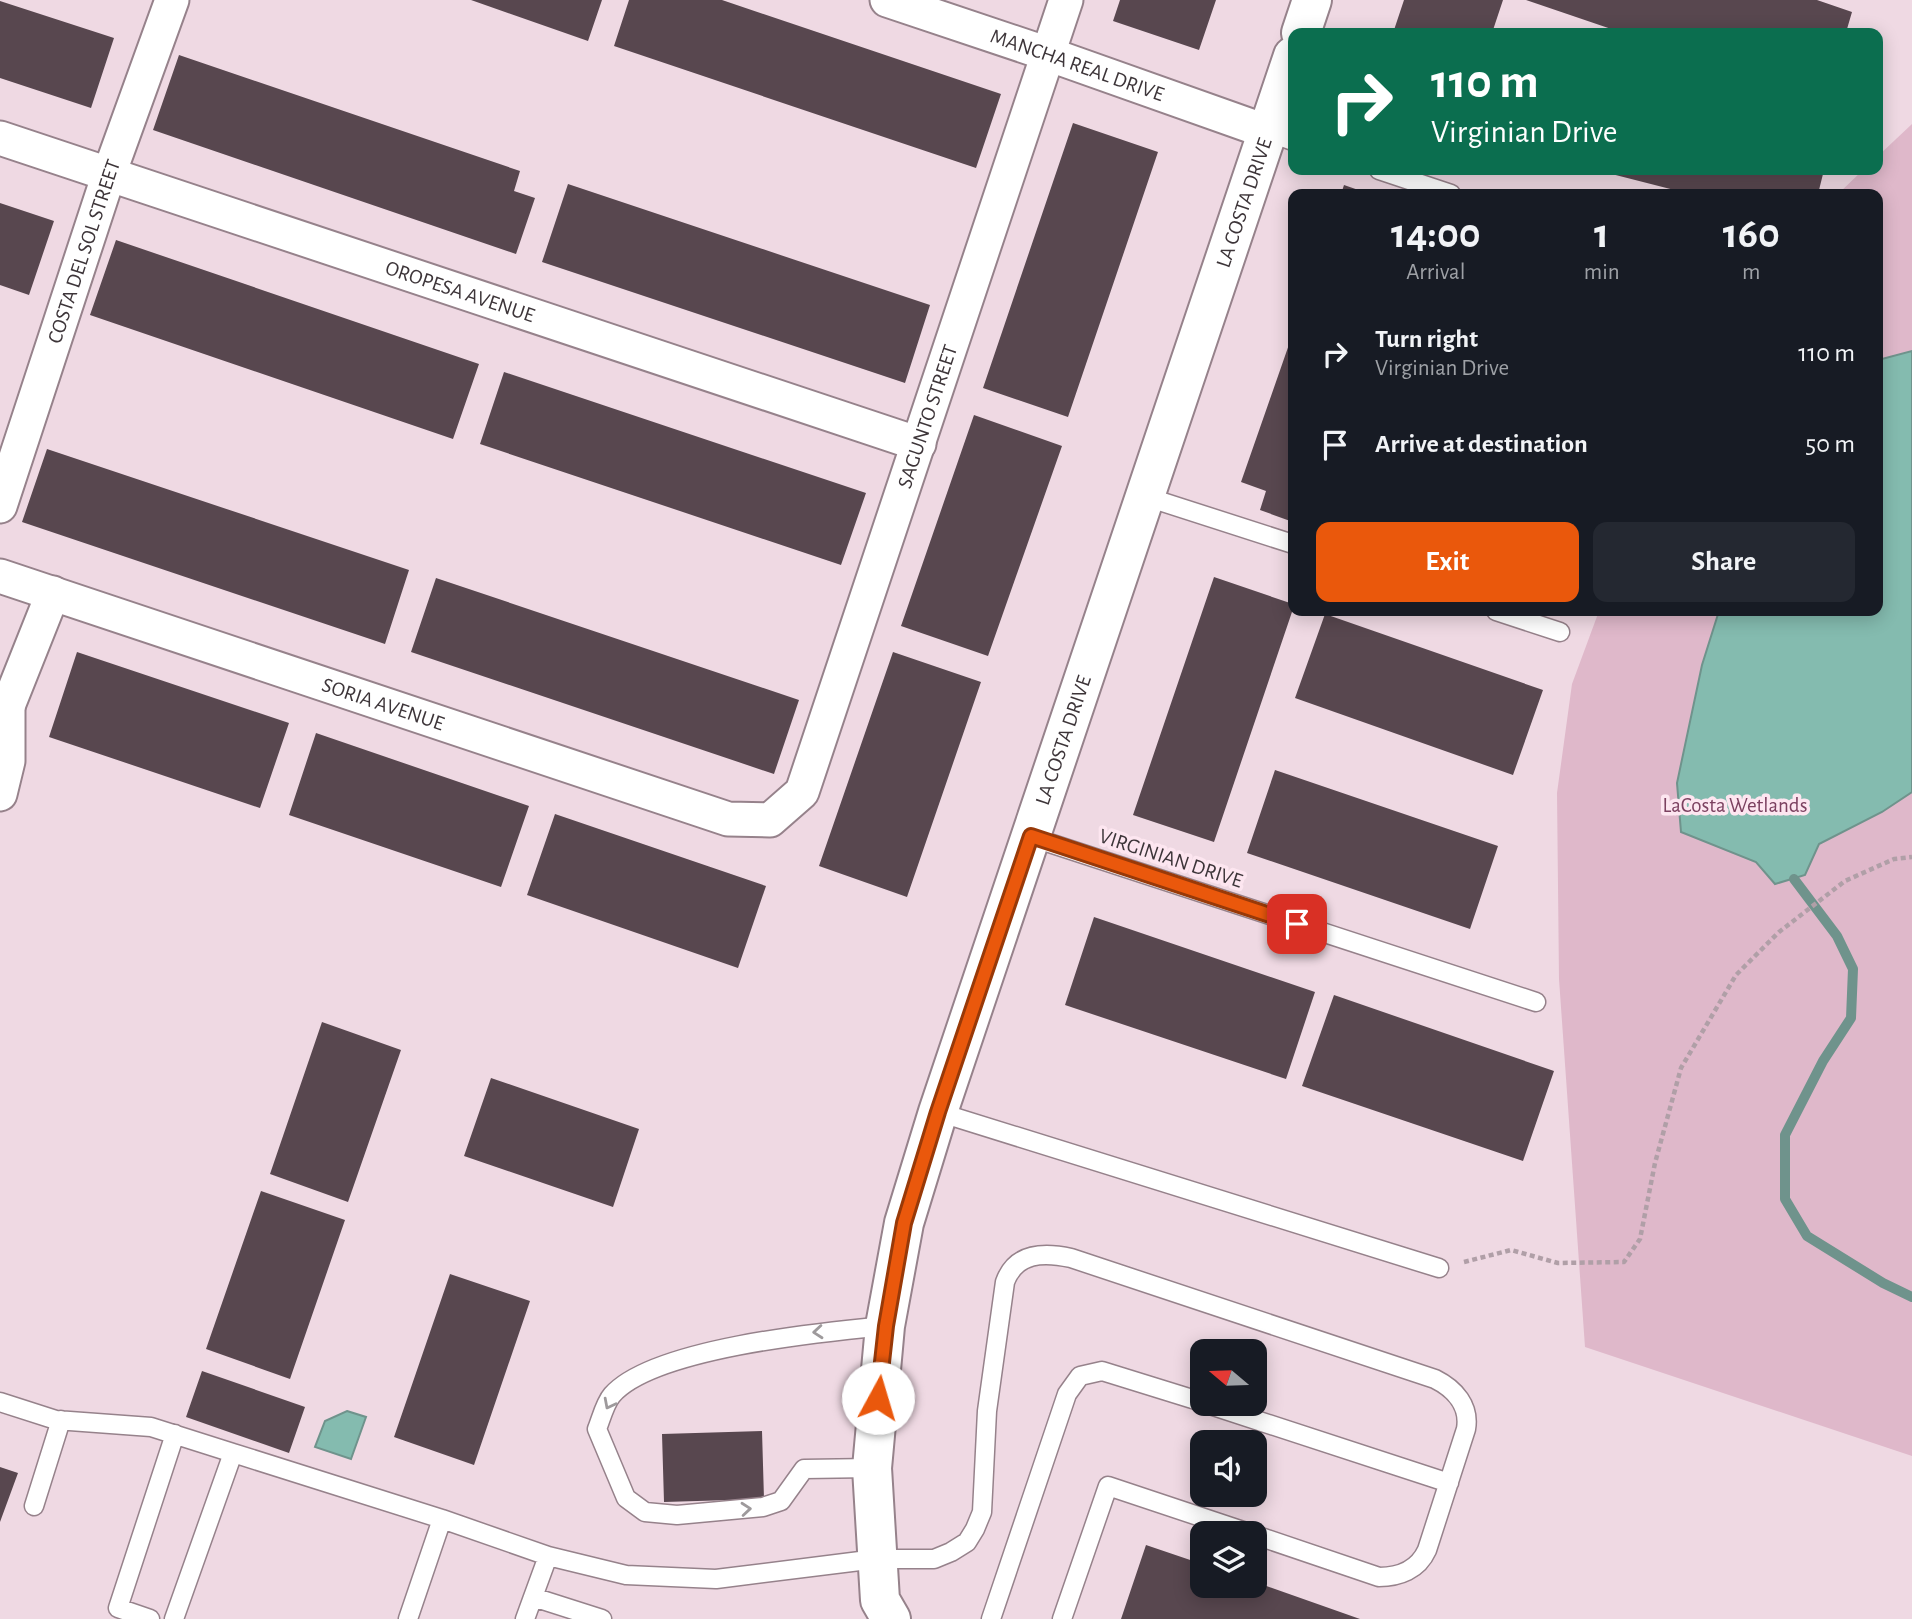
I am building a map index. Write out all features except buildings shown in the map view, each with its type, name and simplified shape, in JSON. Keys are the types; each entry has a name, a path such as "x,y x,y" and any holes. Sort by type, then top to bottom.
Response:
{"street":[{"name":"COSTA DEL SOL STREET","path":"0,506 110,174 172,0"},
{"name":"MANCHA REAL DRIVE","path":"887,0 1281,136"},
{"name":"SAGUNTO STREET","path":"770,820 802,792 1066,0"},
{"path":"1303,28 1312,0"},
{"name":"LA COSTA DRIVE","path":"880,1613 872,1468 886,1326 904,1223 938,1112 1147,496 1281,136 1288,89"},
{"name":"OROPESA AVENUE","path":"0,138 919,444"},
{"name":"SORIA AVENUE","path":"0,576 727,819 770,820"},
{"path":"0,794 8,761 4,713 53,593"}],"lane":[{"path":"1394,175 1436,189"},
{"path":"1147,496 1288,542"},
{"path":"1511,616 1560,632"},
{"name":"VIRGINIAN DRIVE","path":"1031,836 1536,1002"},
{"path":"938,1112 1439,1268"},
{"path":"0,1402 61,1420 151,1427 442,1519 548,1556 626,1575 716,1579 876,1559 934,1559 967,1542 982,1512 987,1411 1005,1282 1013,1267 1029,1257 1041,1254 1070,1258 1445,1384 1461,1401 1468,1419 1466,1429 1424,1556 1408,1571 1395,1577 1380,1577 1267,1539"},
{"path":"872,1468 804,1469 781,1501 763,1507 677,1515 645,1512 626,1497 597,1429 612,1396 642,1373 695,1356 798,1334 886,1326"},
{"path":"991,1619 1067,1394 1080,1376 1096,1371 1112,1372 1190,1398"},
{"path":"1244,1416 1449,1483"},
{"path":"33,1506 61,1420"},
{"path":"150,1619 118,1608 175,1434"},
{"path":"174,1619 233,1453"},
{"path":"1062,1619 1108,1486 1212,1521"},
{"path":"408,1619 442,1519"},
{"path":"525,1619 548,1556"},
{"path":"533,1597 602,1619"}],"path":[{"path":"1439,1268 1511,1250 1558,1262 1624,1262 1640,1239 1655,1163 1681,1068 1736,975 1779,932 1845,881 1894,859 1912,857"}],"green space":[{"name":"LaCosta Wetlands","path":"1912,124 1912,1456 1585,1347 1559,979 1557,793 1572,684 1597,616 1883,616 1883,189 1843,189 1858,175 1883,175 1883,151"}],"shaded area":[{"path":"1912,351 1912,792 1882,812 1819,844 1805,875 1775,884 1756,862 1681,832 1677,783 1702,665 1717,616 1883,616 1883,359"},
{"path":"347,1411 366,1417 351,1459 315,1447 325,1421"}],"waterway":[{"path":"1794,879 1837,936 1853,969 1851,1018 1823,1061 1785,1135 1785,1199 1807,1236 1883,1283 1912,1297"}],"route":[{"path":"878,1398 886,1326 904,1223 938,1112 1031,836 1297,924"}]}
